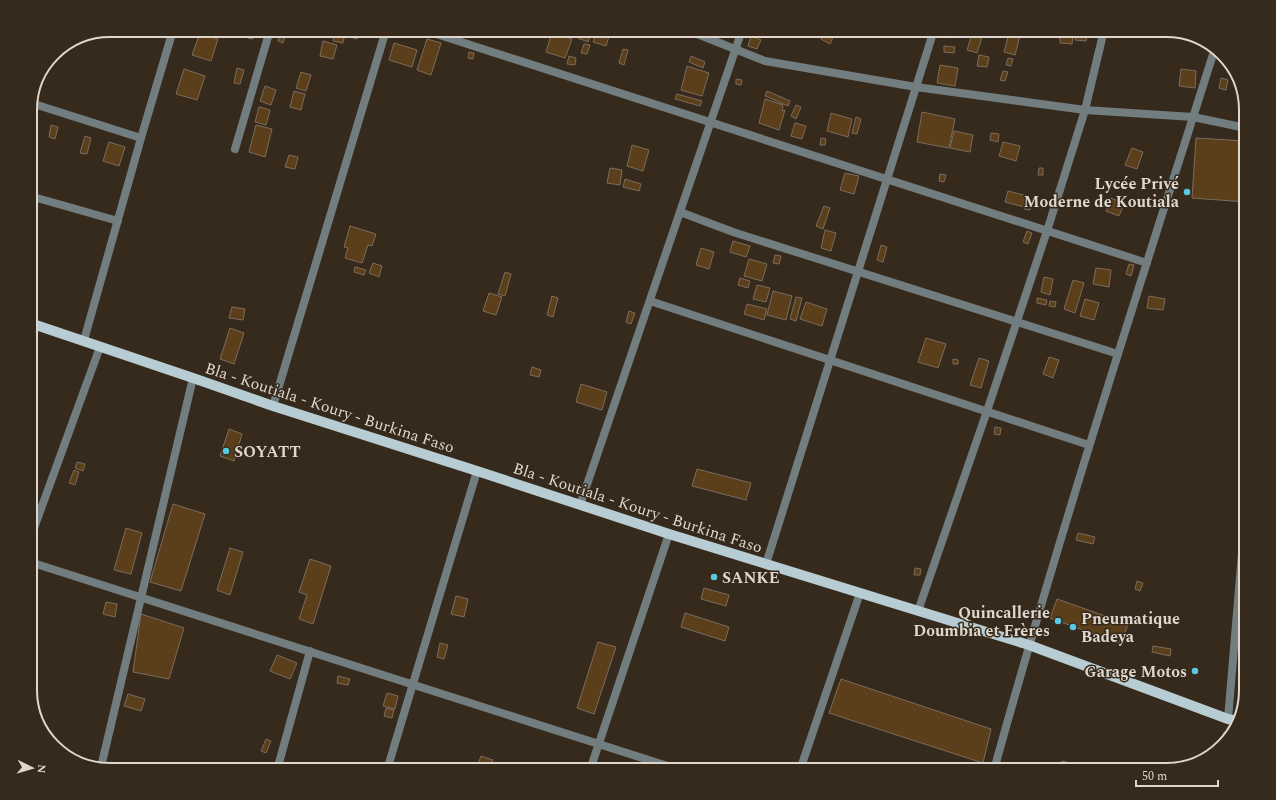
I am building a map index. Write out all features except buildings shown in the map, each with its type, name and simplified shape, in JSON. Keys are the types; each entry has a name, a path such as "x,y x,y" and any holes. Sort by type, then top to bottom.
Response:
{"main road":[{"name":"Bla - Koutiala - Koury - Burkina Faso","path":"37,325 84,340 100,347 273,406 668,534 1029,645 1232,720"}],"street":[{"path":"84,340 171,37"},
{"path":"235,149 268,37"},
{"path":"273,406 384,37"},
{"path":"446,37 1147,263"},
{"path":"705,37 765,61 916,87 1085,110 1193,116 1239,126"},
{"path":"580,505 739,37"},
{"path":"766,564 932,37"},
{"path":"918,611 1017,322 1085,110 1102,37"},
{"path":"996,763 1029,645 1089,445 1213,54"},
{"path":"37,105 141,138"},
{"path":"37,198 118,221"},
{"path":"680,212 733,232 1118,354"},
{"path":"650,301 1089,445"},
{"path":"37,520 100,347"},
{"path":"102,762 193,378"},
{"path":"389,763 477,471"},
{"path":"592,763 668,534"},
{"path":"37,564 658,763"},
{"path":"802,763 860,593"},
{"path":"1232,720 1239,613"},
{"path":"278,763 310,651"}],"shaded area":[{"path":"1223,731 1226,732 1224,735 1222,737"}],"place":[{"name":"Lycée Privé Moderne de Koutiala","path":"1187,192"},
{"name":"SOYATT","path":"226,451"},
{"name":"SANKE","path":"714,577"},
{"name":"Quincallerie Doumbia et Frères","path":"1058,621"},
{"name":"Pneumatique Badeya","path":"1073,627"},
{"name":"Garage Motos","path":"1195,671"}]}
